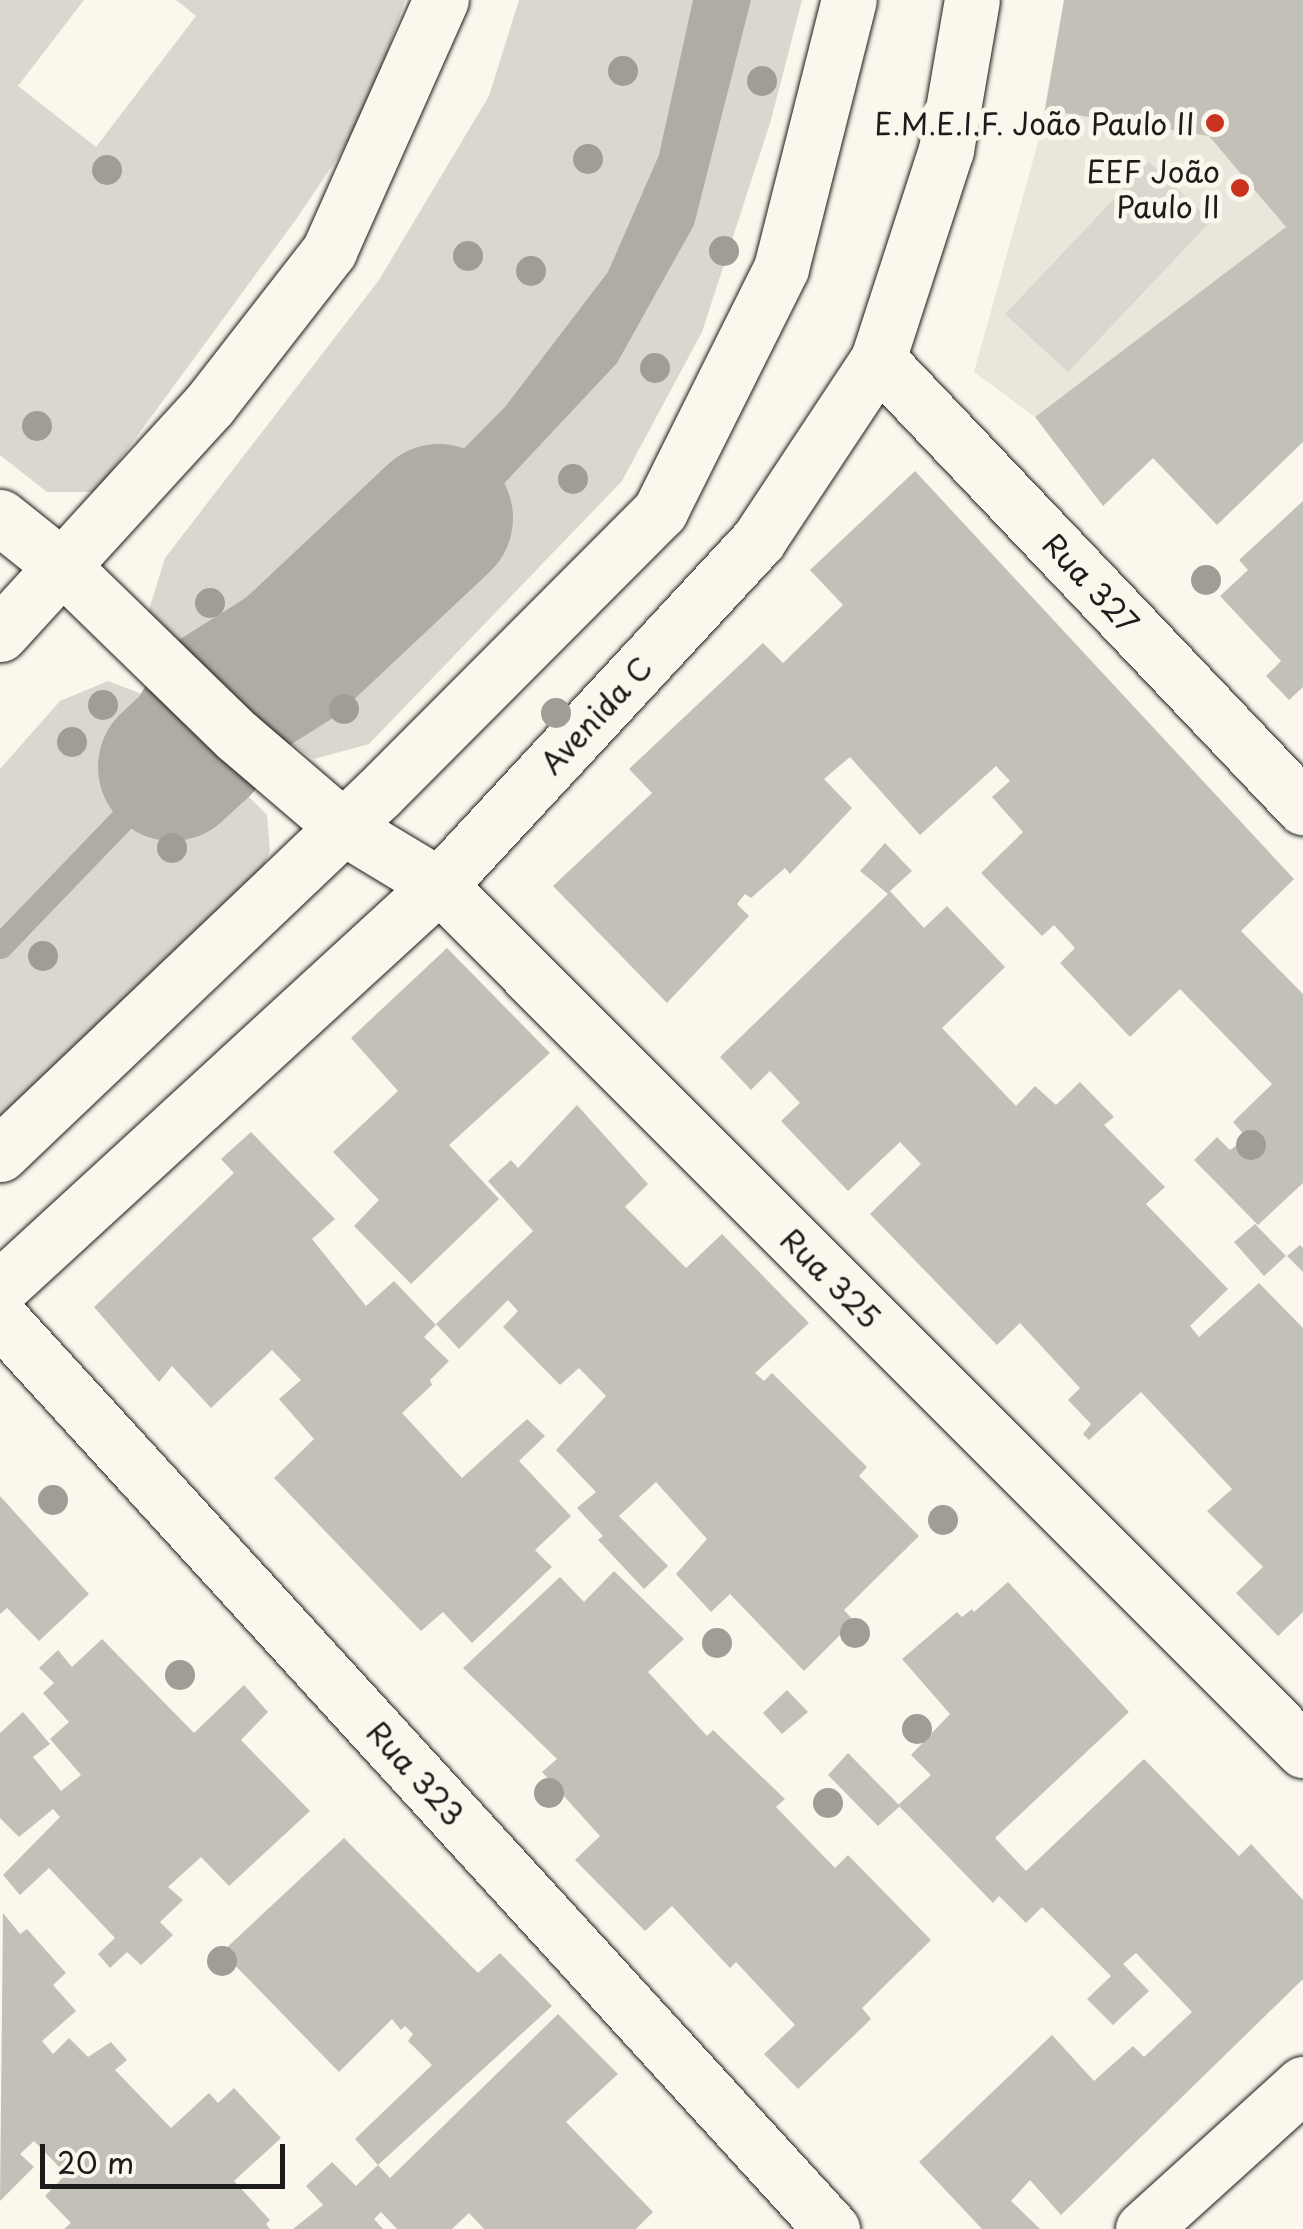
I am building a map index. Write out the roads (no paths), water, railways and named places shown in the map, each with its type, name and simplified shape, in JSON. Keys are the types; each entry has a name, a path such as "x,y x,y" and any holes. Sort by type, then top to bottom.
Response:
{"street":[{"path":"0,634 210,404 329,251 441,0"},
{"path":"0,1154 343,827 660,511 780,268 849,0"},
{"name":"Avenida C","path":"0,1288 439,885 759,539 878,358 946,150 972,0"},
{"name":"Rua 327","path":"878,358 1303,807"},
{"name":"Rua 325","path":"0,517 64,568 237,736 343,827 439,885 1303,1750"},
{"name":"Rua 323","path":"0,1318 832,2229"},
{"path":"1144,2229 1303,2084"}],"waterway":[{"path":"172,767 197,744 224,699 291,657 439,518"},
{"path":"0,946 172,767"}],"place":[{"name":"E.M.E.I.F. João Paulo II","path":"1215,123"},
{"name":"EEF João Paulo II","path":"1240,188"}]}
